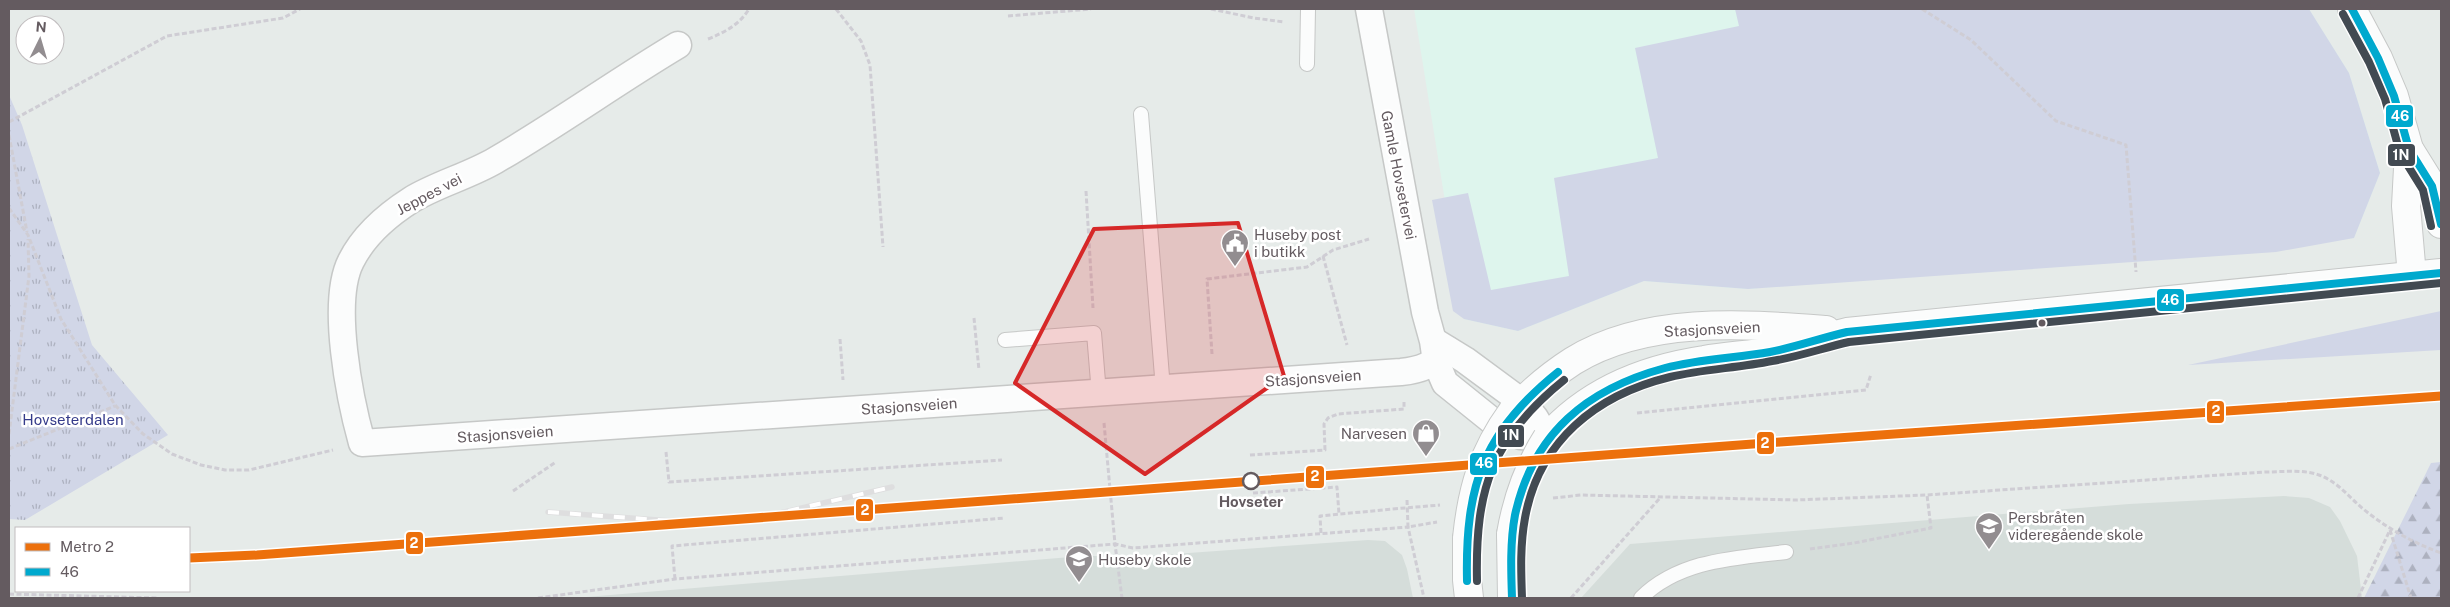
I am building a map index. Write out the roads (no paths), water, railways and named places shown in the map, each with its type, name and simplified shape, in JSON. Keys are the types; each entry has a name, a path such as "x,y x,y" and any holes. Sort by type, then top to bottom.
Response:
{"street":[{"name":"Gamle Hovsetervei","path":"1368,9 1425,312 1439,351 1445,383 1510,414 1547,438"},
{"path":"2352,9 2378,58 2394,96 2409,149 2432,186 2441,224"},
{"name":"Jeppes vei","path":"362,443 354,414 345,356 342,302 344,282 350,262 374,228 412,199 494,162 678,45"},
{"path":"2409,149 2406,206 2412,276"},
{"name":"Stasjonsveien","path":"1547,438 1578,407 1604,390 1631,378 1665,368 1772,351 1847,332 2441,273"},
{"name":"Stasjonsveien","path":"1510,414 1573,361 1601,347 1631,337 1663,330 1702,327 1766,326 1847,332"},
{"name":"Gamle Hovsetervei","path":"1439,351 1465,360 1510,414"},
{"name":"Stasjonsveien","path":"362,443 1098,394 1414,370 1439,351"},
{"path":"1469,598 1467,538 1474,492 1483,462 1510,414"},
{"path":"1512,598 1511,534 1520,496 1528,473 1547,438"}],"lane":[{"path":"1307,14 1307,64"},
{"path":"1141,114 1163,389"},
{"path":"1005,340 1094,333 1098,394"},
{"path":"1641,598 1651,588 1680,570 1733,558 1786,552"}],"railway":[{"path":"767,516 892,487"},
{"path":"548,512 686,522"}],"metro line":[{"name":"2","path":"190,558 257,555 1780,442 2441,396"}],"place":[{"name":"Huseby post i butikk","path":"1235,267"},
{"name":"Narvesen","path":"1426,457"},
{"name":"Hovseter","path":"1251,481"},
{"name":"Persbråten videregående skole","path":"1989,550"},
{"name":"Huseby skole","path":"1079,583"}],"park label":[{"name":"Hovseterdalen","path":"73,419"}]}
